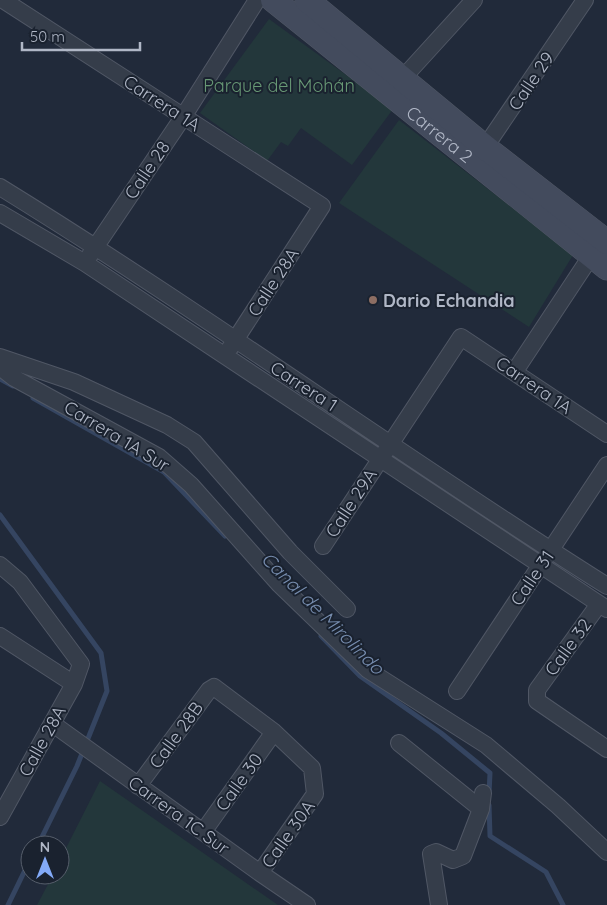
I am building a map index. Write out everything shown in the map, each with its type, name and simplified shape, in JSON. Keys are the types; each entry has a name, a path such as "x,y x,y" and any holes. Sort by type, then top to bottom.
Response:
{"street":[{"name":"Carrera 1A","path":"3,0 322,206"},
{"name":"Calle 28","path":"85,263 184,117 257,0"},
{"name":"Carrera 2","path":"273,0 480,155 602,255"},
{"name":"Carrera 2","path":"307,0 402,79 480,155"},
{"path":"402,79 474,0"},
{"name":"Calle 29","path":"480,155 585,0"},
{"name":"Carrera 1","path":"0,187 95,246 551,551 607,586"},
{"name":"Calle 28A","path":"224,356 322,206"},
{"name":"Carrera 1","path":"0,213 85,263 378,460 603,607"},
{"path":"515,371 602,255"},
{"name":"Carrera 1A","path":"390,443 461,337 515,371 607,434"},
{"name":"Carrera 1A Sur","path":"0,357 74,382 167,425 194,442 290,552 347,608"},
{"name":"Carrera 1A Sur","path":"0,367 14,378 159,457 190,485 279,584 368,670 486,745 522,774 607,852"},
{"path":"378,460 390,443"},
{"name":"Calle 29A","path":"323,546 378,460"},
{"name":"Calle 31","path":"457,691 607,465"},
{"name":"Calle 28A","path":"0,565 20,582 81,664 74,684 53,724 6,792 0,817"},
{"name":"Calle 32","path":"603,607 536,690 537,701 607,749"},
{"path":"0,636 74,684"},
{"name":"Calle 28B","path":"138,786 209,690 214,687 274,732"},
{"name":"Carrera 1C Sur","path":"53,724 78,744 307,905"},
{"name":"Calle 30A","path":"260,873 315,794 312,768 274,732"},
{"name":"Calle 30","path":"203,832 274,732"},
{"path":"399,743 482,801 463,856 453,860 436,852 431,854 439,905"}],"green space":[{"name":"Parque del Mohán","path":"269,19 393,109 352,165 301,128 288,146 281,142 267,161 200,113"},
{"path":"399,120 573,255 529,327 339,203"},
{"path":"100,781 278,905 37,905 48,885 70,885 70,840"}],"waterway":[{"name":"Canal de Mirolindo","path":"0,379 13,386"},
{"name":"Canal de Mirolindo","path":"33,398 164,472 225,536"},
{"name":"Canal de Mirolindo","path":"0,515 101,653 107,691 77,766 43,835"},
{"name":"Canal de Mirolindo","path":"321,636 360,676 441,733 490,773 489,794"},
{"name":"Canal de Mirolindo","path":"489,805 490,836 546,872 563,905"},
{"name":"Canal de Mirolindo","path":"8,905 20,880"}],"place":[{"name":"Dario Echandia","path":"373,300"}]}
